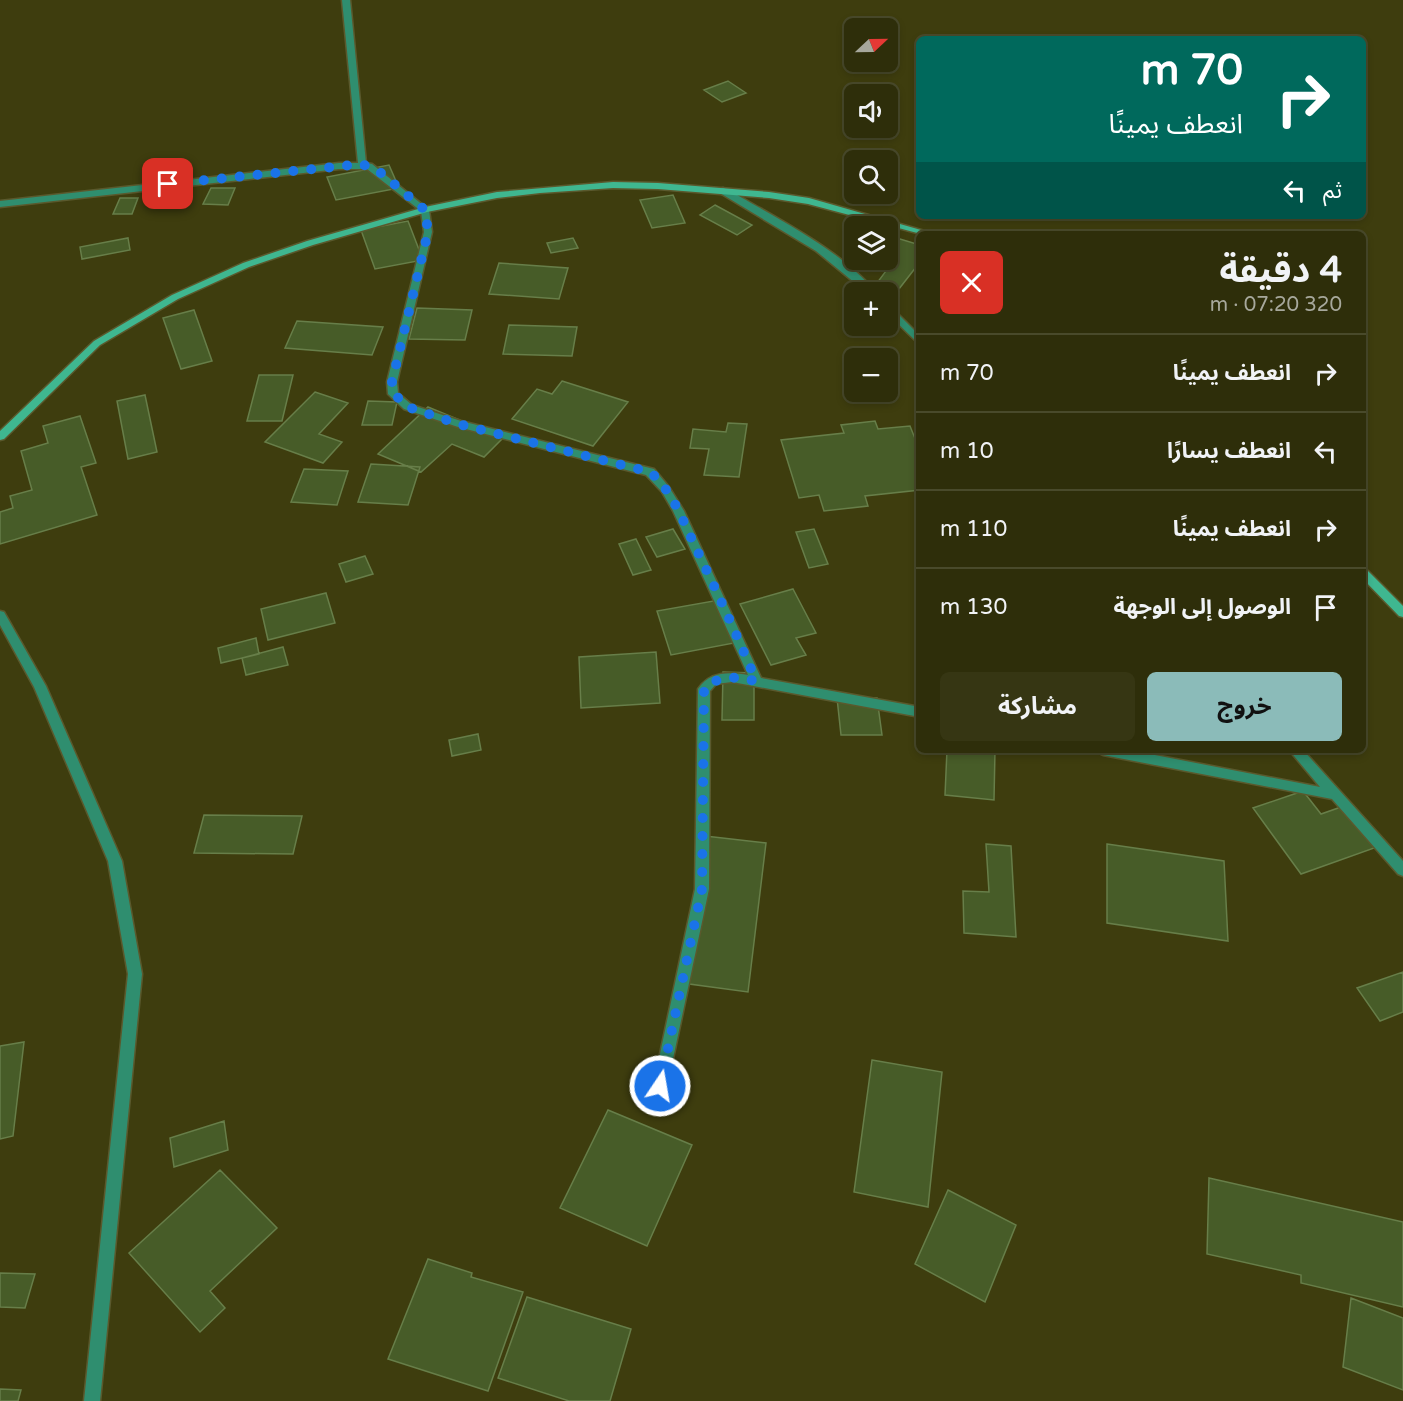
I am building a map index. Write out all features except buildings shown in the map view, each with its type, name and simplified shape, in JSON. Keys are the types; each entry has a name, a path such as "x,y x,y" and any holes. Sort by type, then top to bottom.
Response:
{"main road":[{"path":"0,437 97,343 175,297 256,261 425,210 497,195 603,185 658,186 768,195 809,201 920,231"},
{"path":"1366,576 1403,613"}],"street":[{"path":"346,0 362,164"},
{"path":"0,204 362,164 381,173 425,210 428,232 392,382 393,393 408,407 458,424 650,472 661,483 679,513 756,681"},
{"path":"723,191 796,233 861,282"},
{"path":"898,319 916,338"},
{"path":"0,615 40,686 115,861 135,974 92,1401"},
{"path":"660,1086 702,889 704,689 713,680 732,677 916,711"},
{"path":"1119,753 1336,795"},
{"path":"1298,753 1403,870"}],"route":[{"path":"168,184 362,164 381,173 425,210 424,219 428,232 392,382 393,393 408,407 458,424 650,472 661,483 679,513 756,681 732,677 713,680 704,689 702,705 702,889 660,1086"}]}
